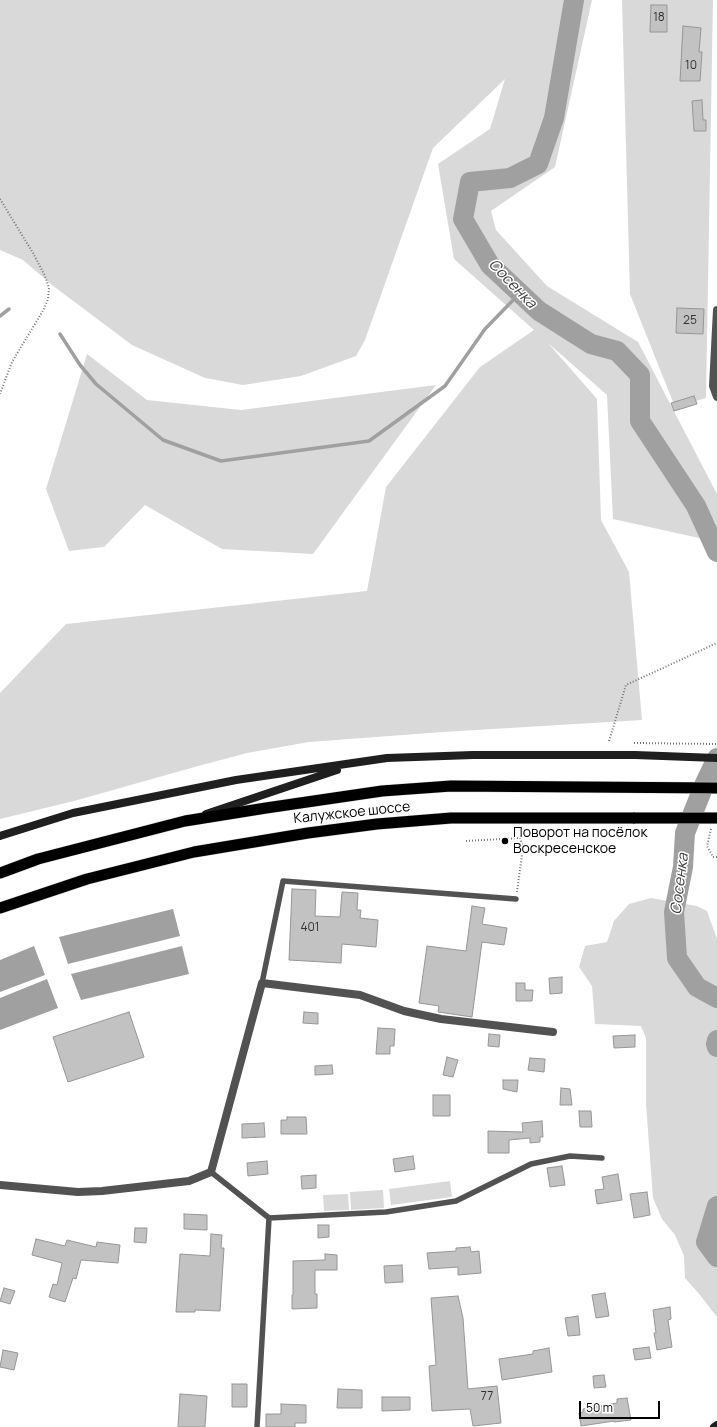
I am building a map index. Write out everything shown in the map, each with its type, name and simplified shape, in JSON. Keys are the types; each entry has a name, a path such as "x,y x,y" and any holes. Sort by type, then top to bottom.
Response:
{"highway":[{"name":"Калужское шоссе","path":"0,873 38,860 185,821 382,791 450,786 717,788"},
{"name":"Калужское шоссе","path":"0,908 87,879 194,852 308,833 377,824 450,818 635,818 714,822"}],"main road":[{"path":"0,836 73,813 236,780 387,758 474,755 635,755 717,758"},
{"path":"185,821 294,783 359,763"}],"street":[{"path":"717,310 713,386 717,397"},
{"path":"0,1186 78,1192 102,1191 189,1181 210,1172 262,984 360,995 404,1011 441,1019 553,1032"}],"lane":[{"path":"262,984 284,881 516,899"},
{"path":"210,1172 270,1218 386,1212 456,1201 531,1164 570,1156 602,1158"},
{"path":"257,1427 270,1218"}],"path":[{"path":"0,199 36,259 45,276 49,288 48,299 44,309 12,362 0,394"},
{"path":"609,741 626,685 717,643"},
{"path":"634,743 717,744"},
{"path":"714,822 707,846 712,857 717,857"},
{"path":"466,841 520,838 523,847 516,899"}],"shaded area":[{"path":"0,0 592,0 555,167 491,211 496,230 547,286 638,342 717,494 717,542 613,519 607,395 548,343 597,399 601,520 629,572 642,720 309,742 247,753 74,801 0,819 0,693 66,624 367,591 386,487 480,367 534,330 454,259 438,164 490,129 505,79 433,148 365,340 356,356 301,376 243,385 205,378 132,345 52,285 23,260 0,250"},
{"path":"622,0 713,0 706,398 675,407 630,294"},
{"path":"87,354 147,400 241,410 436,385 313,554 222,549 145,505 104,547 69,551 46,489"},
{"path":"651,898 697,906 707,911 717,939 717,1317 685,1278 684,1256 675,1235 662,1219 653,1198 646,1104 646,1038 641,1026 595,1024 592,986 579,967 585,946 607,942 614,921 629,904"},
{"path":"173,909 180,936 68,964 59,937"},
{"path":"34,946 45,975 0,992 0,960"},
{"path":"182,946 189,974 81,1000 71,974"},
{"path":"47,979 58,1008 0,1030 0,998"},
{"path":"450,1181 452,1197 391,1205 389,1189"},
{"path":"383,1190 384,1208 351,1210 350,1192"},
{"path":"348,1194 349,1210 324,1211 323,1195"}],"building":[{"path":"651,5 667,5 667,32 650,32"},
{"path":"683,26 701,28 699,52 702,52 700,81 680,81"},
{"path":"702,100 703,120 706,120 706,131 694,131 692,101"},
{"path":"677,308 704,309 703,334 676,333"},
{"path":"694,396 697,404 674,411 671,403"},
{"path":"292,889 316,890 315,916 340,917 342,892 358,893 357,910 361,910 360,918 378,920 376,947 342,944 341,963 289,960"},
{"path":"472,906 485,908 482,924 507,928 504,945 482,942 472,1017 438,1012 439,1006 419,1003 427,946 466,951"},
{"path":"562,977 562,993 550,994 549,978"},
{"path":"516,983 525,983 525,990 533,990 532,1001 516,1001"},
{"path":"129,1012 144,1057 68,1082 53,1037"},
{"path":"304,1012 318,1013 318,1024 303,1023"},
{"path":"378,1028 395,1029 394,1046 390,1046 390,1054 376,1054"},
{"path":"489,1034 500,1035 499,1047 488,1046"},
{"path":"635,1035 635,1047 614,1048 613,1036"},
{"path":"447,1057 458,1060 453,1077 443,1075"},
{"path":"530,1058 545,1059 544,1072 528,1070"},
{"path":"332,1065 333,1074 315,1075 315,1066"},
{"path":"503,1080 518,1080 517,1092 503,1089"},
{"path":"561,1088 570,1089 572,1105 560,1105"},
{"path":"433,1095 450,1095 450,1116 433,1116"},
{"path":"579,1111 591,1111 592,1127 580,1127"},
{"path":"287,1117 306,1117 307,1134 281,1134 281,1120 287,1120"},
{"path":"542,1121 543,1137 540,1137 540,1142 530,1143 530,1138 509,1140 509,1153 488,1153 488,1131 523,1132 522,1123"},
{"path":"264,1123 265,1137 242,1138 242,1124"},
{"path":"413,1156 415,1169 395,1172 393,1159"},
{"path":"267,1161 268,1174 248,1176 247,1163"},
{"path":"562,1166 565,1185 550,1187 547,1168"},
{"path":"618,1174 622,1200 597,1204 595,1190 604,1189 602,1177"},
{"path":"316,1175 316,1188 302,1189 301,1176"},
{"path":"647,1192 650,1215 634,1218 630,1194"},
{"path":"184,1214 207,1215 207,1230 184,1229"},
{"path":"318,1225 329,1225 329,1237 318,1238"},
{"path":"135,1228 147,1228 146,1243 134,1242"},
{"path":"211,1234 222,1235 221,1248 224,1248 220,1311 195,1310 195,1312 176,1312 180,1254 210,1256"},
{"path":"36,1239 65,1246 67,1240 96,1247 97,1242 120,1245 118,1263 81,1260 76,1279 73,1278 65,1302 49,1297 53,1284 57,1285 62,1263 32,1255"},
{"path":"470,1247 471,1252 479,1251 481,1273 458,1275 458,1267 429,1269 427,1253 456,1251 456,1248"},
{"path":"325,1254 337,1255 337,1270 315,1270 315,1294 317,1294 317,1308 292,1309 293,1261 325,1260"},
{"path":"402,1265 403,1282 385,1283 384,1266"},
{"path":"4,1288 15,1291 10,1304 0,1301"},
{"path":"605,1293 609,1316 596,1318 592,1295"},
{"path":"458,1296 463,1318 468,1389 497,1386 501,1423 473,1426 470,1409 432,1411 429,1366 436,1365 431,1298"},
{"path":"670,1307 671,1319 668,1320 672,1347 657,1350 654,1333 656,1333 653,1310"},
{"path":"578,1316 580,1335 568,1336 565,1318"},
{"path":"649,1347 651,1358 635,1360 633,1349"},
{"path":"549,1348 552,1372 502,1380 499,1359 533,1354 533,1351"},
{"path":"3,1350 18,1353 14,1370 0,1367"},
{"path":"604,1375 606,1387 594,1388 593,1376"},
{"path":"232,1384 247,1384 247,1407 232,1407"},
{"path":"338,1389 362,1390 362,1408 337,1408"},
{"path":"180,1394 207,1396 205,1427 178,1427"},
{"path":"382,1397 410,1397 410,1410 382,1411"},
{"path":"627,1398 631,1420 581,1426 579,1413 583,1412 583,1409 617,1403 617,1399"},
{"path":"281,1404 306,1405 306,1423 295,1423 295,1427 266,1427 266,1414 281,1414"}],"waterway":[{"name":"Сосенка","path":"574,0 554,118 538,164 510,178 470,182 463,219 490,265 539,311 591,344 617,351 640,375 640,421 696,506 717,552"},
{"path":"60,334 80,365 96,384 163,440 221,461 369,441 445,386 485,329 520,293"},
{"path":"0,316 9,309"},
{"name":"Сосенка","path":"717,758 705,783 685,833 683,867 674,912 677,958 697,987 717,998"},
{"name":"Сосенка","path":"717,1040 717,1047"},
{"name":"Сосенка","path":"717,1206 706,1242 717,1257"}],"place":[{"name":"Поворот на посёлок Воскресенское","path":"505,841"}]}
